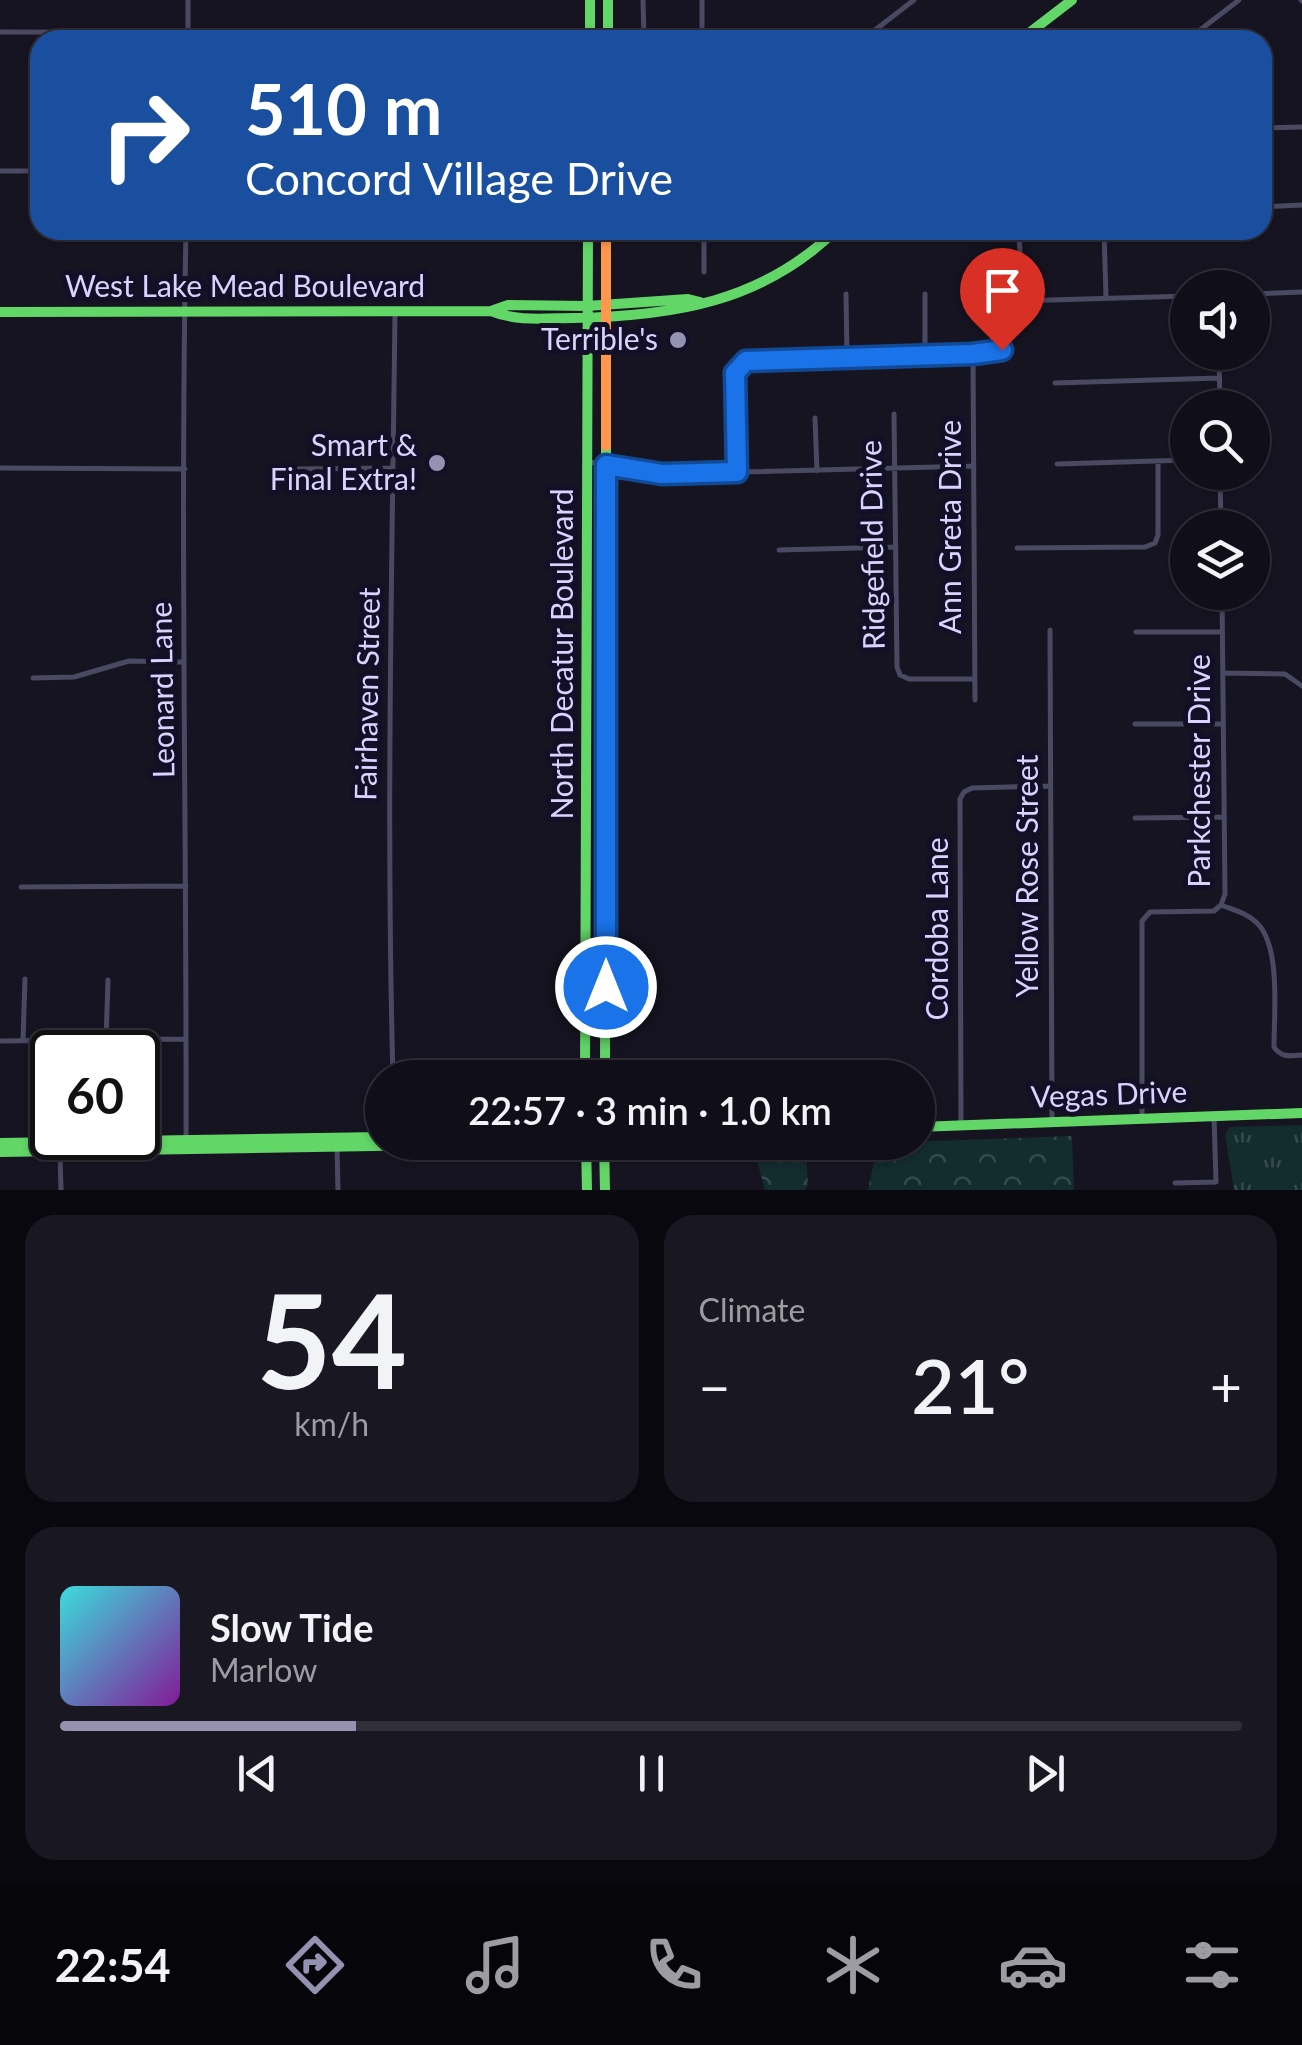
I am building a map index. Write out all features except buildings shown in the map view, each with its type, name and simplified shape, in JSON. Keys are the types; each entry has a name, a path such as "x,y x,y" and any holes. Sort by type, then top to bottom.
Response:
{"main road":[{"path":"590,0 590,30"},
{"path":"608,0 608,30"},
{"path":"1033,30 1072,0"},
{"name":"North Decatur Boulevard","path":"586,1060 588,240"},
{"name":"North Decatur Boulevard","path":"605,1060 606,240"},
{"name":"West Lake Mead Boulevard","path":"0,312 491,311 507,318 687,310 700,302 761,285 792,268 826,240"},
{"path":"587,620 608,620"},
{"path":"588,781 606,780"},
{"path":"585,972 606,972"},
{"name":"Vegas Drive","path":"935,1127 1302,1113"},
{"path":"337,1143 365,1140"},
{"path":"160,1145 365,1143"},
{"path":"160,1146 186,1145"},
{"path":"1,1148 30,1147"},
{"path":"586,1160 587,1190"},
{"path":"604,1160 605,1190"}],"street":[{"path":"188,0 188,30"},
{"path":"643,0 644,30"},
{"path":"702,0 702,30"},
{"path":"875,30 914,0"},
{"path":"1200,30 1239,0"},
{"path":"0,32 30,33"},
{"path":"1272,128 1302,127"},
{"path":"0,171 30,171"},
{"path":"1272,206 1302,205"},
{"name":"Leonard Lane","path":"186,240 186,1145"},
{"path":"704,240 704,272"},
{"path":"1019,240 1022,301"},
{"path":"1104,240 1106,298"},
{"path":"1270,293 1302,292"},
{"path":"846,294 847,358"},
{"path":"925,294 925,355"},
{"path":"737,472 735,373 746,361 1002,350 1009,304 1170,296"},
{"name":"Fairhaven Street","path":"393,1060 388,844 396,312"},
{"name":"Ann Greta Drive","path":"973,354 974,700"},
{"path":"1220,370 1220,390"},
{"path":"1055,383 1220,378"},
{"name":"Ridgefield Drive","path":"894,414 897,667 900,675 909,679 975,679"},
{"path":"815,418 817,471"},
{"path":"1017,548 1145,547 1154,543 1158,535 1158,461"},
{"path":"1057,464 1170,461"},
{"path":"589,462 662,474 974,466"},
{"path":"0,468 185,469"},
{"path":"298,469 393,468"},
{"path":"779,550 896,547"},
{"name":"Parkchester Drive","path":"1142,1119 1142,921 1150,912 1214,911 1225,894 1222,610"},
{"name":"Yellow Rose Street","path":"1050,630 1052,1122"},
{"path":"1136,632 1222,632"},
{"path":"33,678 74,677 129,660 183,662"},
{"path":"1222,673 1285,674 1302,686"},
{"path":"1135,724 1223,724"},
{"name":"Cordoba Lane","path":"960,1126 960,799 972,788 1050,786"},
{"path":"1135,818 1224,817"},
{"path":"21,887 186,886"},
{"path":"1222,904 1248,915 1260,926 1272,948 1274,1047 1278,1053 1302,1055"},
{"path":"23,1040 25,979"},
{"path":"106,1030 108,980"},
{"path":"160,1039 186,1038"},
{"path":"0,1041 30,1040"},
{"path":"1175,1183 1216,1182 1214,1116"},
{"path":"337,1143 338,1190"},
{"path":"60,1160 62,1190"}],"green space":[{"path":"1302,1125 1302,1190 1234,1190 1225,1134 1230,1127"},
{"path":"1072,1136 1074,1190 868,1190 874,1160 935,1160 935,1141"},
{"path":"757,1160 807,1160 805,1190 765,1190"}],"traffic: fast":[{"path":"590,0 590,30"},
{"path":"608,0 608,30"},
{"path":"1033,30 1072,0"},
{"path":"585,1060 588,240"},
{"path":"491,311 543,319 611,317 681,308 747,289 778,274 824,240"},
{"path":"0,312 491,311 508,305 587,306 688,299 700,302"},
{"path":"605,1060 606,446"},
{"path":"935,1126 1302,1113"},
{"path":"0,1143 365,1137"},
{"path":"0,1152 365,1146"},
{"path":"586,1160 587,1190"},
{"path":"604,1160 605,1190"}],"traffic: slow":[{"path":"606,240 606,446"}],"place":[{"name":"Terrible's","path":"678,340"},
{"name":"Smart & Final Extra!","path":"437,463"}],"route":[{"path":"606,987 606,465 662,474 737,472 735,373 746,361 1002,350"}]}
